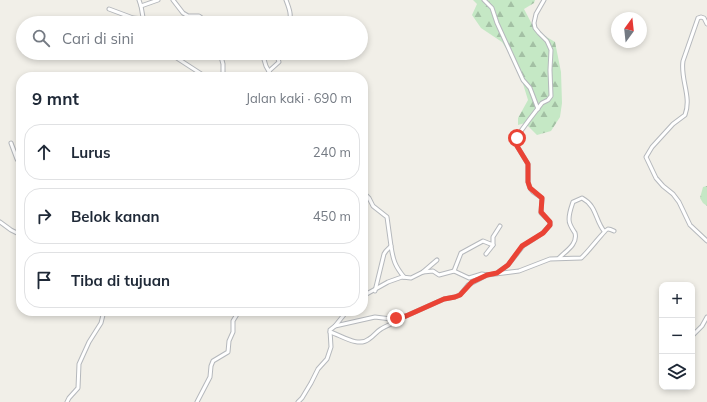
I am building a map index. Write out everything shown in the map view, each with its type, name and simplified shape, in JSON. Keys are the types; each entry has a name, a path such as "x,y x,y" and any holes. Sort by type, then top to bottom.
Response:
{"street":[{"path":"138,0 141,6 143,16"},
{"path":"141,6 158,0"},
{"path":"173,0 183,14 188,16 199,16"},
{"path":"286,0 291,16"},
{"path":"484,0 492,8 523,80 530,88 538,109"},
{"path":"497,273 508,265 522,246 543,233 550,225 550,222 541,212 542,198 533,192 529,185 528,164 519,150 517,143 518,135 542,103 550,97 551,93 551,50 547,40 539,34 534,23 536,14 544,0"},
{"path":"109,9 119,11 129,16"},
{"path":"707,24 704,18 701,16 698,18 683,61 682,67 688,98 685,115 673,124 652,147 646,157 656,178 673,194 679,202 690,225 707,241"},
{"path":"180,60 198,72"},
{"path":"222,60 223,72"},
{"path":"264,60 269,71 279,63 278,60"},
{"path":"11,143 16,156"},
{"path":"368,197 374,206 387,217 392,257 395,266 404,277"},
{"path":"558,258 574,243 576,238 569,220 573,202 576,200 582,198 593,207 604,231"},
{"path":"0,222 16,232"},
{"path":"486,254 493,245 493,237 500,226"},
{"path":"298,402 311,383 318,368 327,359 330,353 330,328 375,318 391,319 401,317 428,307 444,299 460,295 468,285 487,275 519,271 544,261 558,258 582,258 588,249 598,241 604,231 608,229 614,231"},
{"path":"454,271 461,253 483,242 493,245"},
{"path":"375,291 384,254 391,246"},
{"path":"368,294 388,282 404,277 411,278 423,272 431,264 438,260"},
{"path":"423,272 433,271 441,275 454,271 469,278 482,274 487,275"},
{"path":"67,402 78,388 79,364 101,323 103,316"},
{"path":"198,402 210,377 213,361 228,352 229,341 233,332 233,321 236,316"},
{"path":"335,326 343,316"},
{"path":"330,332 352,341 364,341 370,339 376,332 401,317"},
{"path":"695,333 702,326 707,317"}],"green space":[{"path":"473,0 535,0 534,3 524,9 535,30 555,42 561,72 562,103 560,117 551,131 537,135 525,123 518,125 518,118 528,100 520,74 513,59 502,42 481,28 472,15 477,4"},
{"path":"707,186 707,206 700,198 703,187"}],"route":[{"path":"396,318 406,316 444,299 460,295 472,282 487,275 497,273 511,262 515,254 522,246 543,233 550,225 550,222 541,212 543,201 542,198 530,188 528,182 528,164 517,146 517,138"}]}
